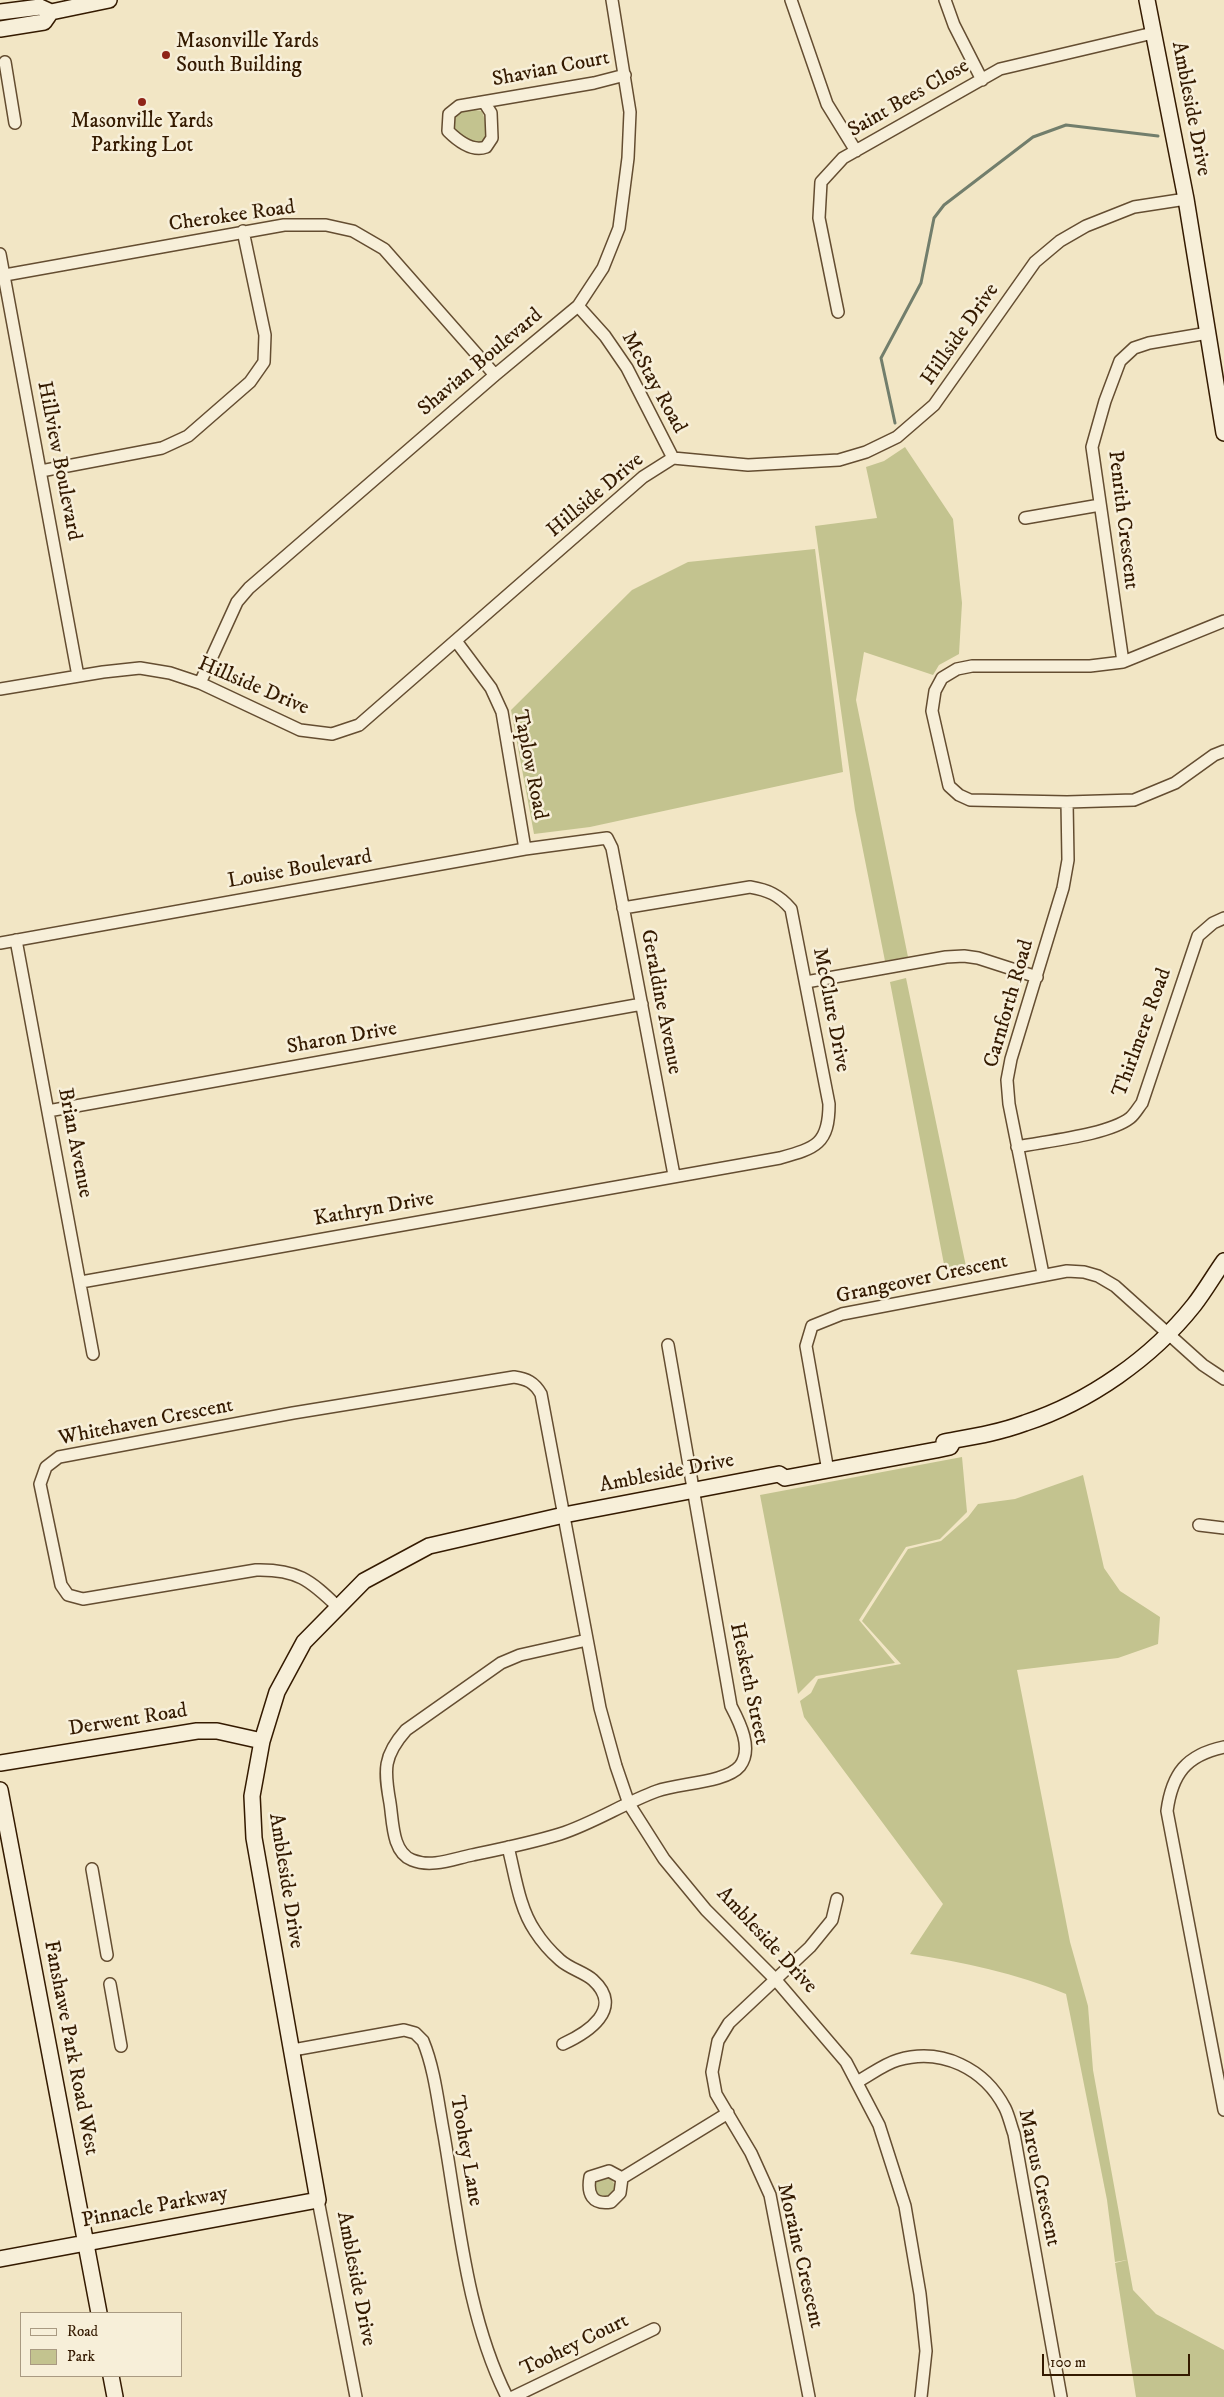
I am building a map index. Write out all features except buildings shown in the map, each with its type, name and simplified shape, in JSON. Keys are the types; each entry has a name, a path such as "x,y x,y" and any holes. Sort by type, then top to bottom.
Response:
{"street":[{"path":"0,12 40,7 51,12 109,0"},
{"name":"Shavian Boulevard","path":"200,683 237,602 249,588 495,374 578,306 604,268 619,228 628,158 630,112 612,0"},
{"path":"791,0 827,104 856,151"},
{"path":"945,0 954,25 982,80"},
{"name":"Ambleside Drive","path":"1147,0 1186,199 1224,433"},
{"path":"0,29 44,22 51,12"},
{"name":"Saint Bees Close","path":"838,312 820,218 821,182 843,158 1000,69 1153,33"},
{"path":"4,62 15,124"},
{"name":"Shavian Court","path":"484,102 491,113 492,138 486,147 476,149 454,137 448,131 447,119 453,109 459,106 594,83 625,75"},
{"name":"Hillside Drive","path":"0,689 140,668 170,673 200,683 300,730 332,734 359,725 643,477 673,458 748,465 839,460 866,452 896,437 934,406 1035,262 1060,241 1086,226 1134,207 1186,199"},
{"name":"Cherokee Road","path":"4,275 284,224 326,225 353,231 384,249 495,374"},
{"path":"41,471 162,448 188,436 250,382 264,362 265,335 243,231"},
{"name":"Hillview Boulevard","path":"0,254 78,676"},
{"name":"McStay Road","path":"578,306 605,336 627,368 673,458"},
{"name":"Penrith Crescent","path":"1123,662 1092,447 1104,402 1120,361 1134,348 1150,343 1208,333"},
{"path":"1025,518 1100,505"},
{"path":"1224,621 1123,662 1090,666 972,666 957,669 942,678 935,691 932,711 949,786 959,795 970,800 1066,802 1134,800 1175,783 1214,755 1224,751"},
{"name":"Taplow Road","path":"456,641 491,688 502,712 508,738 525,849"},
{"name":"Carnforth Road","path":"1043,1274 1009,1104 1007,1080 1011,1059 1063,888 1068,860 1066,802"},
{"name":"Louise Boulevard","path":"0,943 525,849 607,838"},
{"name":"Geraldine Avenue","path":"607,838 612,848 674,1175"},
{"name":"McClure Drive","path":"623,908 750,887 767,890 782,898 791,909 806,982 829,1104 829,1124 824,1136 814,1146 780,1158 674,1175"},
{"name":"Thirlmere Road","path":"1017,1147 1103,1130 1118,1125 1132,1117 1142,1103 1198,936 1213,923 1224,918"},
{"name":"Brian Avenue","path":"16,940 93,1354"},
{"path":"806,982 946,957 964,956 1037,977"},
{"name":"Sharon Drive","path":"48,1111 642,1004"},
{"name":"Kathryn Drive","path":"81,1282 674,1175"},
{"name":"Ambleside Drive","path":"356,2397 318,2200 293,2050 252,1829 252,1796 262,1741 277,1692 304,1642 364,1581 429,1546 564,1515 694,1492 781,1472 785,1478 827,1467 906,1452 935,1447 950,1447 953,1442 998,1432 1056,1411 1115,1377 1168,1332 1194,1305 1224,1261"},
{"name":"Grangeover Crescent","path":"827,1467 806,1346 812,1326 842,1314 1043,1274 1067,1271 1084,1272 1098,1276 1115,1286 1204,1365 1224,1379"},
{"name":"Hesketh Street","path":"587,1640 520,1655 501,1663 406,1730 387,1758 387,1785 396,1840 402,1853 412,1860 438,1863 561,1834 672,1786 725,1776 739,1768 746,1750 744,1738 731,1706 694,1504 694,1492 668,1345"},
{"name":"Whitehaven Crescent","path":"338,1606 306,1578 271,1570 256,1570 83,1599 68,1595 61,1585 40,1484 46,1467 58,1457 293,1414 514,1377 527,1379 536,1385 541,1394 564,1515"},
{"name":"Ambleside Drive","path":"564,1515 600,1708 629,1804 664,1859 706,1910 775,1979 846,2062 879,2125 904,2206 920,2294 926,2351 921,2397"},
{"path":"1199,1526 1224,1528"},
{"name":"Derwent Road","path":"0,1763 197,1731 217,1731 262,1741"},
{"path":"1224,1747 1200,1754 1186,1764 1175,1778 1169,1795 1167,1811 1171,1840 1219,2049 1224,2110"},
{"name":"Fanshawe Park Road West","path":"0,1790 99,2312"},
{"path":"508,1847 523,1907 536,1933 561,1961 592,1979 603,1996 604,2007 601,2018 585,2034 563,2044"},
{"path":"92,1869 107,1955"},
{"name":"Moraine Crescent","path":"809,2397 770,2195 751,2152 716,2094 713,2082 714,2056 718,2041 729,2024 810,1947 832,1920 837,1899"},
{"path":"110,1984 122,2046"},
{"name":"Toohey Lane","path":"293,2050 404,2030 415,2033 423,2042 440,2117 473,2298 488,2353 508,2397"},
{"name":"Marcus Crescent","path":"857,2082 896,2060 913,2056 932,2056 951,2060 968,2068 980,2076 994,2090 1006,2110 1014,2134 1061,2397"},
{"path":"622,2178 728,2113"},
{"name":"Pinnacle Parkway","path":"0,2259 318,2200"},
{"name":"Toohey Court","path":"513,2397 654,2329"},
{"path":"111,2377 115,2397"}],"green space":[{"path":"461,110 482,111 488,129 486,138 477,144 460,135 454,127 453,117"},
{"path":"905,447 953,519 962,603 959,654 939,665 933,675 864,652 856,700 908,957 885,961 855,810 815,526 877,518 866,467 884,461"},
{"path":"815,549 843,772 590,827 534,834 511,710 632,590 688,562"},
{"path":"906,978 968,1276 947,1280 890,982"},
{"path":"962,1457 967,1512 940,1539 906,1547 859,1620 895,1663 816,1676 798,1694 760,1495"},
{"path":"1083,1475 1104,1568 1120,1591 1160,1617 1158,1644 1118,1658 1017,1670 1070,1942 1088,2006 1093,2070 1133,2290 1156,2314 1224,2350 1224,2397 1136,2397 1115,2263 1127,2260 1115,2262 1107,2200 1066,1994 1028,1980 989,1969 910,1954 943,1904 804,1717 800,1701 811,1693 818,1679 901,1664 862,1621 908,1549 941,1541 968,1517 978,1504 1015,1499"},
{"path":"604,2177 612,2180 615,2188 612,2196 604,2199 596,2196 593,2188 596,2180"}],"waterway":[{"path":"895,423 881,358 921,283 934,218 944,205 1033,137 1066,125 1158,136"}],"place":[{"name":"Masonville Yards South Building","path":"166,55"},
{"name":"Masonville Yards Parking Lot","path":"142,102"}]}
